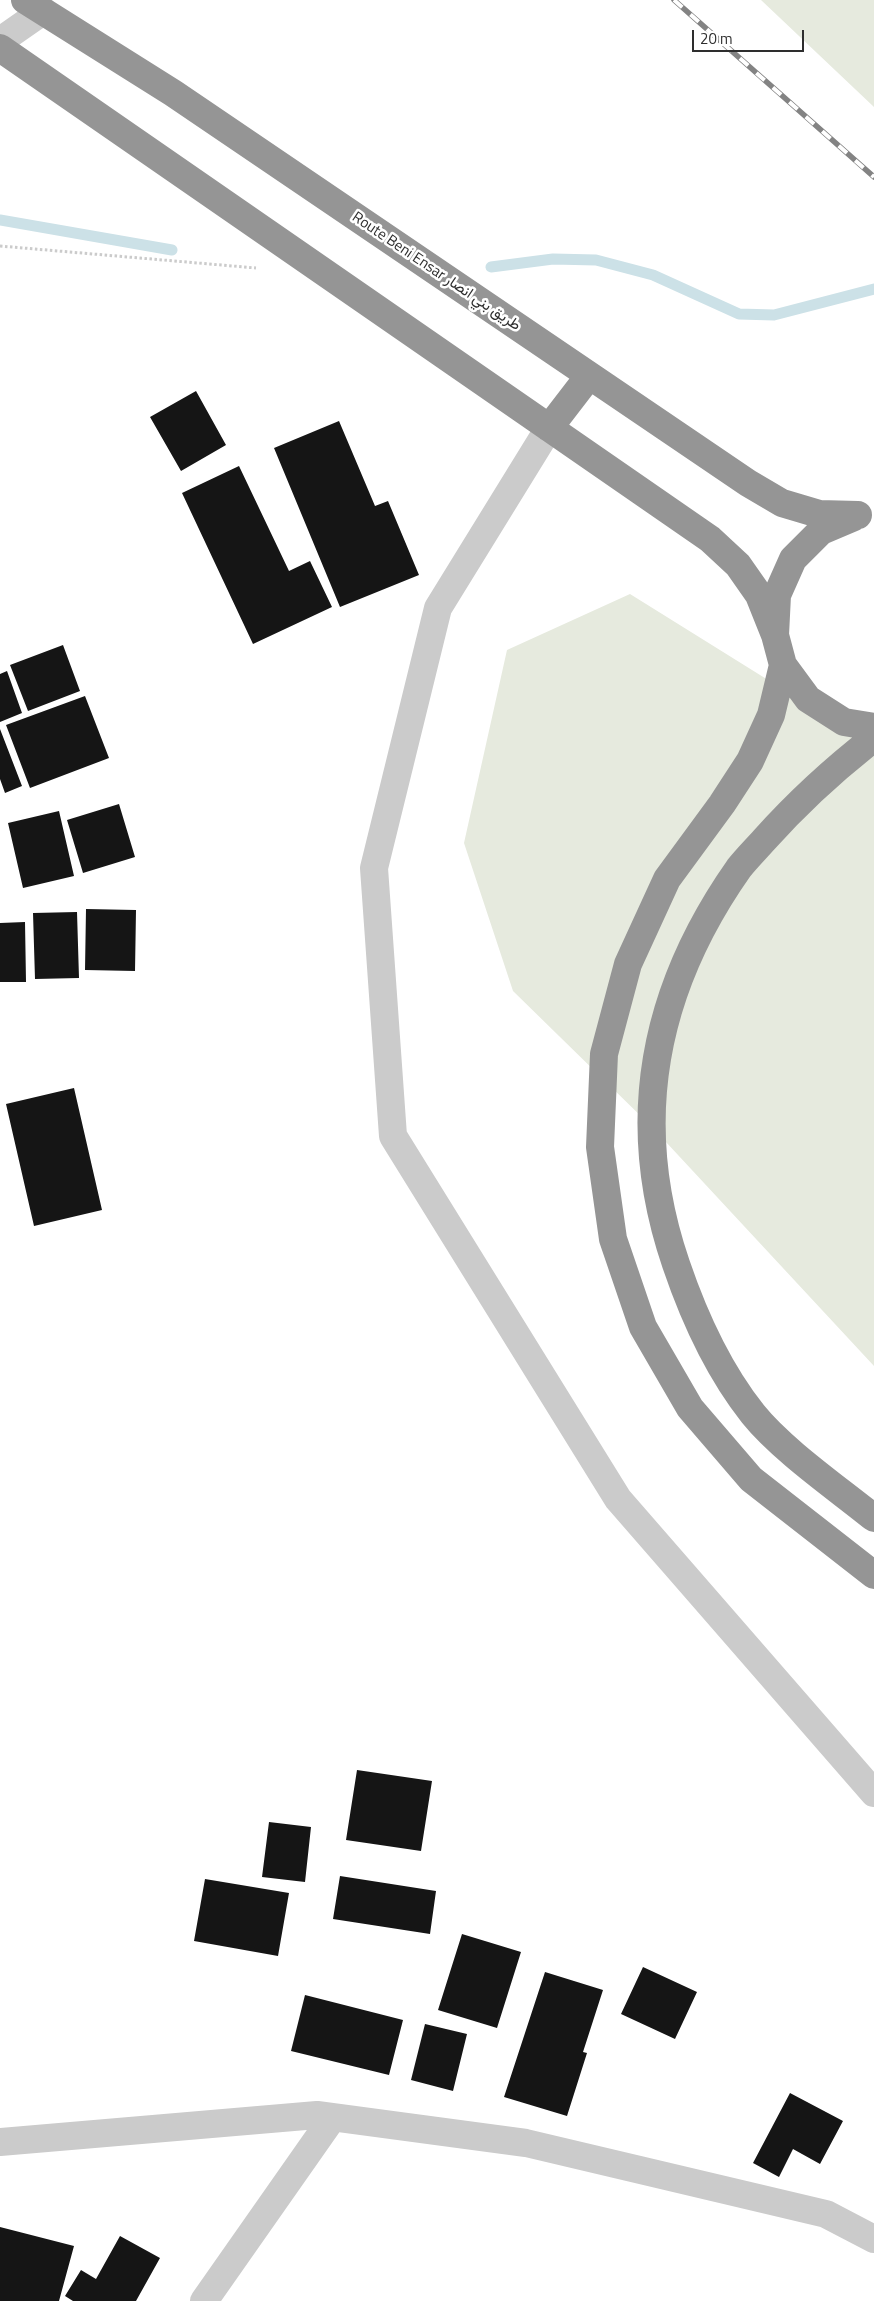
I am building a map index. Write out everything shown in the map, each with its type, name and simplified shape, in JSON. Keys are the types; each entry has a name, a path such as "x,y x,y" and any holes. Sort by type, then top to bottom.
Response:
{"highway":[{"name":"Route Beni Ensar طريق بني انصار","path":"34,5 173,93 748,483 782,503 819,514 866,515"},
{"path":"0,48 710,539 738,564 759,595 783,665 808,700 844,722 874,727"},
{"path":"549,428 589,376"},
{"path":"774,635 776,595 793,559 821,531 866,515"},
{"path":"783,665 771,715 750,761 667,879 628,964 604,1054 600,1147 613,1239 643,1327 690,1408 751,1478 874,1576"},
{"path":"874,738 832,771 783,819 741,866 703,924 681,970 665,1018 655,1064 651,1118 655,1179 661,1215 669,1245 686,1292 730,1383 754,1416 786,1446 874,1518"}],"street":[{"path":"0,41 34,5"},
{"path":"549,428 438,608 374,868 393,1136 618,1499 874,1793"},
{"path":"0,2142 317,2115 526,2143 826,2214 874,2239"},
{"path":"204,2301 334,2117"}],"path":[{"path":"0,246 257,268"}],"shaded area":[{"path":"761,0 874,0 874,107"},
{"path":"630,594 874,746 874,1366 652,1127 513,991 464,843 507,650"}],"building":[{"path":"196,391 226,445 181,471 150,417"},
{"path":"339,421 375,506 388,501 419,575 340,607 274,448"},
{"path":"239,466 289,571 310,561 332,607 253,644 182,493"},
{"path":"63,645 80,691 28,711 10,665"},
{"path":"7,671 22,713 0,722 0,674"},
{"path":"85,696 109,758 30,788 6,725"},
{"path":"0,729 22,786 5,793 0,779"},
{"path":"119,804 135,857 83,873 67,820"},
{"path":"59,811 74,876 23,888 8,823"},
{"path":"86,909 136,910 135,971 85,970"},
{"path":"77,912 79,978 35,979 33,913"},
{"path":"25,922 26,982 0,982 0,923"},
{"path":"74,1088 102,1210 34,1226 6,1104"},
{"path":"357,1770 432,1781 421,1851 346,1840"},
{"path":"269,1822 311,1827 305,1882 262,1877"},
{"path":"340,1876 436,1891 430,1934 333,1919"},
{"path":"205,1879 289,1893 278,1956 194,1941"},
{"path":"462,1934 521,1952 497,2028 438,2010"},
{"path":"643,1967 697,1992 675,2039 621,2014"},
{"path":"545,1972 603,1990 583,2052 587,2053 567,2116 504,2097"},
{"path":"305,1995 403,2020 389,2075 291,2051"},
{"path":"425,2024 467,2034 453,2091 411,2080"},
{"path":"790,2093 843,2121 820,2164 793,2149 779,2177 753,2163"},
{"path":"0,2227 74,2246 59,2301 0,2301"},
{"path":"120,2236 160,2258 136,2301 73,2301 65,2296 81,2270 96,2279"}],"waterway":[{"path":"0,220 172,250"},
{"path":"491,267 553,259 596,260 653,275 739,314 774,315 874,289"}],"railway":[{"path":"674,0 874,177"}]}
